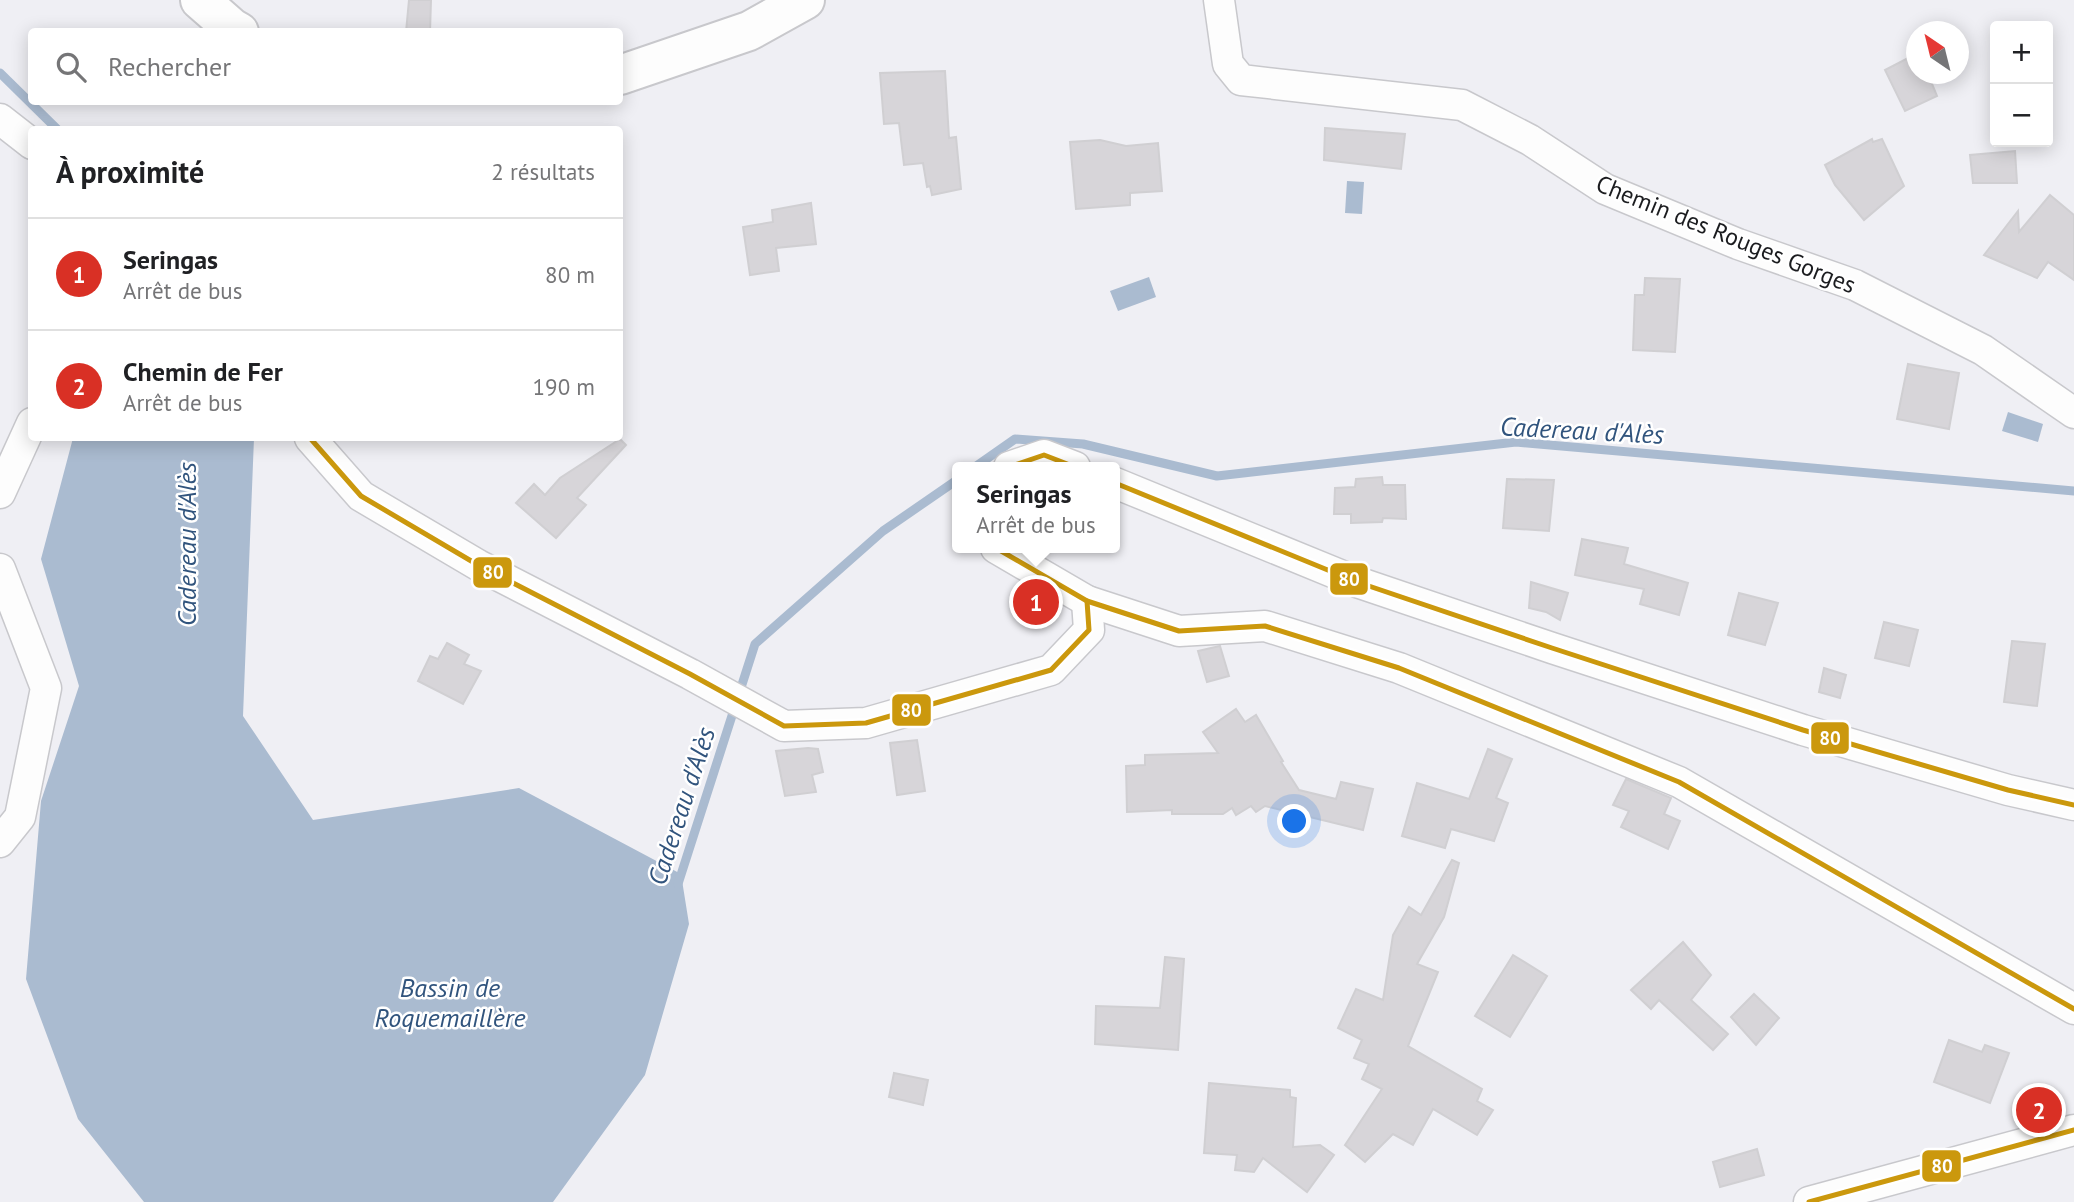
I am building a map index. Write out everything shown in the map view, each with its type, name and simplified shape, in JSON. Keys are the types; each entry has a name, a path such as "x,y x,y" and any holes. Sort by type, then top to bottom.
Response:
{"main road":[{"path":"200,0 234,28"},
{"path":"623,74 749,32 805,0"}],"street":[{"name":"Chemin des Rouges Gorges","path":"1219,0 1228,64 1241,80 1462,105 1530,140 1605,189 1738,244 1855,285 1983,350 2074,414"},
{"path":"0,119 28,141"},
{"path":"0,493 28,432"},
{"path":"313,441 361,496 478,565 690,674 783,726 866,723 1051,670 1089,630 1087,601"},
{"path":"1025,462 1044,456 1061,462"},
{"path":"1120,485 1357,582 1539,644 1803,730 2008,790 2074,805"},
{"path":"1005,553 1087,601 1179,631 1265,626 1399,668 1679,782 2074,1010"},
{"path":"0,569 46,688 20,817 0,842"},
{"path":"1809,1202 2074,1130"}],"water":[{"path":"1347,181 1364,182 1362,214 1345,213"},
{"path":"1149,277 1156,297 1118,311 1110,291"},
{"path":"2008,412 2043,424 2038,442 2002,431"},
{"name":"Bassin de Roquemaillère","path":"72,441 254,441 243,716 313,820 519,788 681,874 689,924 645,1075 553,1202 144,1202 78,1119 26,979 41,801 79,686 41,559"}],"building":[{"path":"409,0 431,0 430,28 406,28"},
{"path":"1906,59 1906,84 1932,84 1937,96 1905,111 1885,70"},
{"path":"945,71 949,138 956,137 961,189 932,195 930,186 927,187 923,163 904,165 899,123 884,124 880,73"},
{"path":"1325,128 1405,134 1401,169 1324,160"},
{"path":"1872,139 1873,142 1882,139 1904,186 1864,220 1835,185 1825,165"},
{"path":"1100,140 1126,146 1158,143 1162,191 1130,193 1130,205 1076,209 1070,142"},
{"path":"2015,151 2017,183 1973,183 1970,155"},
{"path":"2050,195 2074,215 2074,280 2048,262 2037,278 1984,255 2018,211 2019,232"},
{"path":"811,203 816,244 776,248 779,271 750,275 743,227 773,222 772,210"},
{"path":"1645,278 1680,279 1675,352 1633,350 1635,295 1644,295"},
{"path":"1908,364 1959,373 1949,429 1897,419"},
{"path":"617,441 626,445 577,498 586,505 556,538 516,503 534,484 545,495 560,478"},
{"path":"1382,477 1383,485 1405,485 1406,519 1383,518 1382,522 1351,523 1351,514 1334,514 1335,488 1355,487 1356,479"},
{"path":"1507,479 1554,480 1549,531 1503,528"},
{"path":"1582,539 1628,548 1624,564 1688,583 1679,615 1640,604 1644,589 1575,575"},
{"path":"1531,582 1568,593 1560,620 1546,612 1529,608"},
{"path":"1739,593 1778,603 1765,645 1728,635"},
{"path":"1884,622 1918,630 1909,666 1875,658"},
{"path":"2012,641 2045,644 2037,706 2004,702"},
{"path":"447,643 469,655 464,664 481,671 463,704 418,681 430,656 438,659"},
{"path":"1220,646 1229,676 1207,682 1198,651"},
{"path":"1824,668 1846,675 1840,698 1819,692"},
{"path":"1236,709 1245,722 1256,715 1299,790 1336,799 1341,782 1373,789 1363,830 1265,806 1256,812 1251,806 1236,815 1232,808 1223,814 1172,814 1172,810 1127,812 1126,766 1145,765 1145,755 1218,753 1203,732"},
{"path":"917,740 925,791 897,795 890,743"},
{"path":"818,749 823,772 812,775 816,792 785,796 776,751"},
{"path":"1488,749 1512,759 1496,798 1508,803 1494,841 1451,829 1445,848 1402,836 1417,783 1469,799"},
{"path":"1626,779 1671,798 1664,814 1680,821 1668,849 1621,827 1629,811 1613,805"},
{"path":"1452,860 1459,863 1444,917 1417,964 1438,972 1408,1046 1482,1089 1477,1101 1493,1110 1477,1135 1433,1109 1413,1145 1393,1134 1365,1162 1345,1145 1382,1089 1362,1079 1369,1064 1354,1058 1362,1040 1338,1028 1356,989 1383,1000 1393,935 1409,907 1421,915"},
{"path":"1683,942 1711,975 1691,1000 1728,1034 1713,1050 1659,1000 1651,1009 1631,990"},
{"path":"1513,955 1547,976 1510,1037 1475,1016"},
{"path":"1165,957 1184,959 1178,1050 1095,1044 1096,1006 1160,1008"},
{"path":"1754,994 1779,1018 1756,1045 1731,1017"},
{"path":"1949,1040 1982,1052 1985,1045 2009,1053 1990,1103 1934,1082"},
{"path":"894,1073 928,1080 923,1105 889,1097"},
{"path":"1209,1083 1290,1090 1290,1097 1296,1098 1293,1147 1320,1145 1334,1155 1307,1192 1263,1158 1254,1172 1235,1170 1237,1155 1204,1153"},
{"path":"1757,1149 1764,1175 1720,1187 1713,1162"}],"waterway":[{"name":"Cadereau d'Alès","path":"0,73 28,101"},
{"name":"Cadereau d'Alès","path":"33,105 54,126"},
{"name":"Cadereau d'Alès","path":"982,462 1015,439 1083,444 1217,476 1516,442 2074,491"},
{"name":"Cadereau d'Alès","path":"678,884 755,644 883,531 952,483"}],"transit line":[{"name":"80","path":"313,441 361,496 478,565 690,674 784,726 866,723 1051,670 1089,630 1087,601"},
{"name":"80","path":"1024,462 1044,455 1062,462"},
{"name":"80","path":"1120,485 1357,582 1552,648 1803,730 2008,790 2074,805"},
{"name":"80","path":"1005,553 1087,601 1179,631 1265,626 1399,668 1679,782 2074,1009"},
{"name":"80","path":"1809,1202 2074,1130"}],"place":[{"name":"Seringas","path":"1036,602"},
{"name":"Chemin de Fer","path":"2039,1110"}]}
